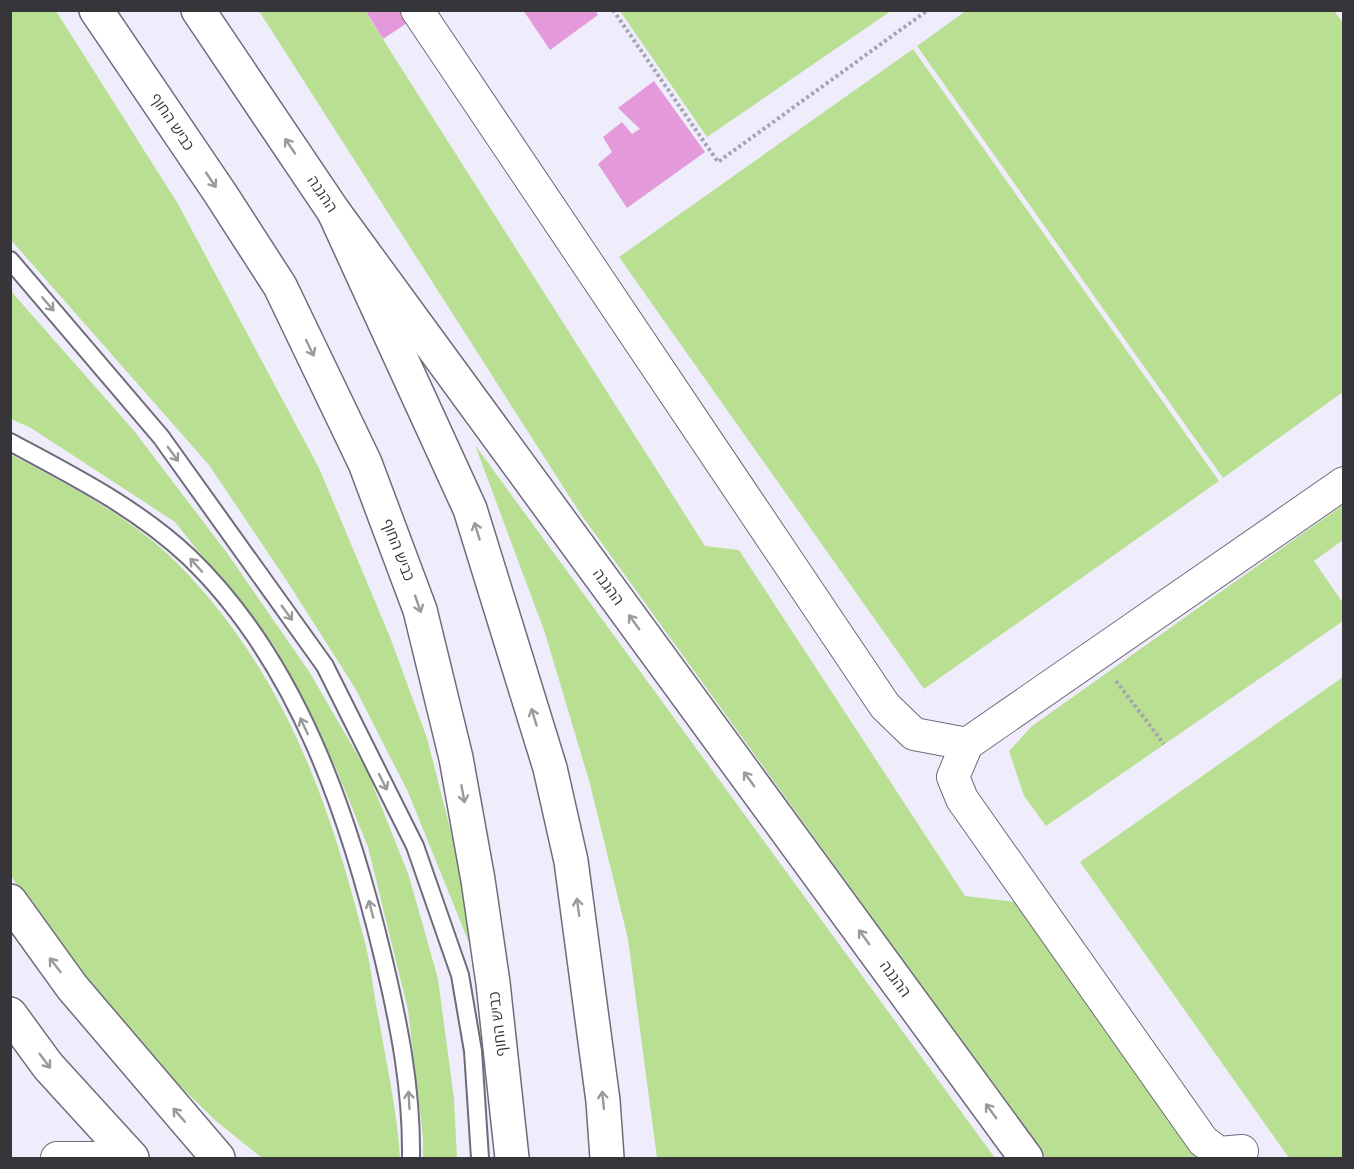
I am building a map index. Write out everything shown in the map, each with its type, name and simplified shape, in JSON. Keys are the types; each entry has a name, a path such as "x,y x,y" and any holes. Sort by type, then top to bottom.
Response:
{"highway":[{"path":"87,10 119,45"},
{"name":"כביש החוף","path":"96,10 280,286 365,462 420,610 456,758 478,880 493,983 512,1158"},
{"name":"ההגנה","path":"198,10 334,212 1026,1158"},
{"path":"334,212 470,509 550,768 573,872 602,1090 607,1158"},
{"path":"10,901 72,987 219,1158"},
{"path":"10,1014 48,1066 132,1158"}],"street":[{"path":"417,10 885,706 914,734 967,744"},
{"path":"1242,1151 1219,1153 1203,1141 962,800 953,777 967,744 1344,483"},
{"path":"57,1158 94,1158"}],"lane":[{"path":"10,260 161,437 325,666 415,846 460,975 473,1051 480,1158"},
{"path":"10,442 103,492 154,527 190,558 258,641 290,697 325,770 353,844 378,935 407,1071 411,1158"}],"path":[{"path":"613,10 718,162 928,10"},
{"path":"1116,680 1164,744"}],"green space":[{"path":"967,10 1334,11 1344,24 1343,392 1223,478 917,46"},
{"path":"10,11 56,11 178,204 319,468 390,637 427,738 456,852 478,965 408,792 355,688 287,581 209,465 11,240"},
{"path":"259,11 365,11 705,546 739,550 965,896 1024,903 1198,1158 1046,1158 580,513"},
{"path":"620,11 891,11 707,137"},
{"path":"913,49 1219,481 924,689 619,257"},
{"path":"10,290 135,432 227,553 310,673 368,773 409,876 438,979 454,1099 457,1158 423,1158 423,1137 408,1010 368,847 335,766 275,647 175,522 31,428 11,419"},
{"path":"475,445 995,1158 657,1158 628,939 590,784 545,633"},
{"path":"10,454 98,503 159,546 213,603 245,646 272,690 296,736 316,783 349,883 368,956 394,1106 400,1158 262,1158 216,1121 134,1041 35,919 11,875"},
{"path":"1343,505 1343,540 1314,561 1343,603 1343,621 1046,826 1024,796 1009,751 1032,726"},
{"path":"1343,677 1343,1158 1289,1158 1080,862"}],"building":[{"path":"365,10 399,10 407,23 383,39"},
{"path":"523,10 595,10 598,15 550,50"},
{"path":"654,81 705,152 627,208 598,164 612,152 603,137 622,122 632,134 640,129 618,108"}]}
